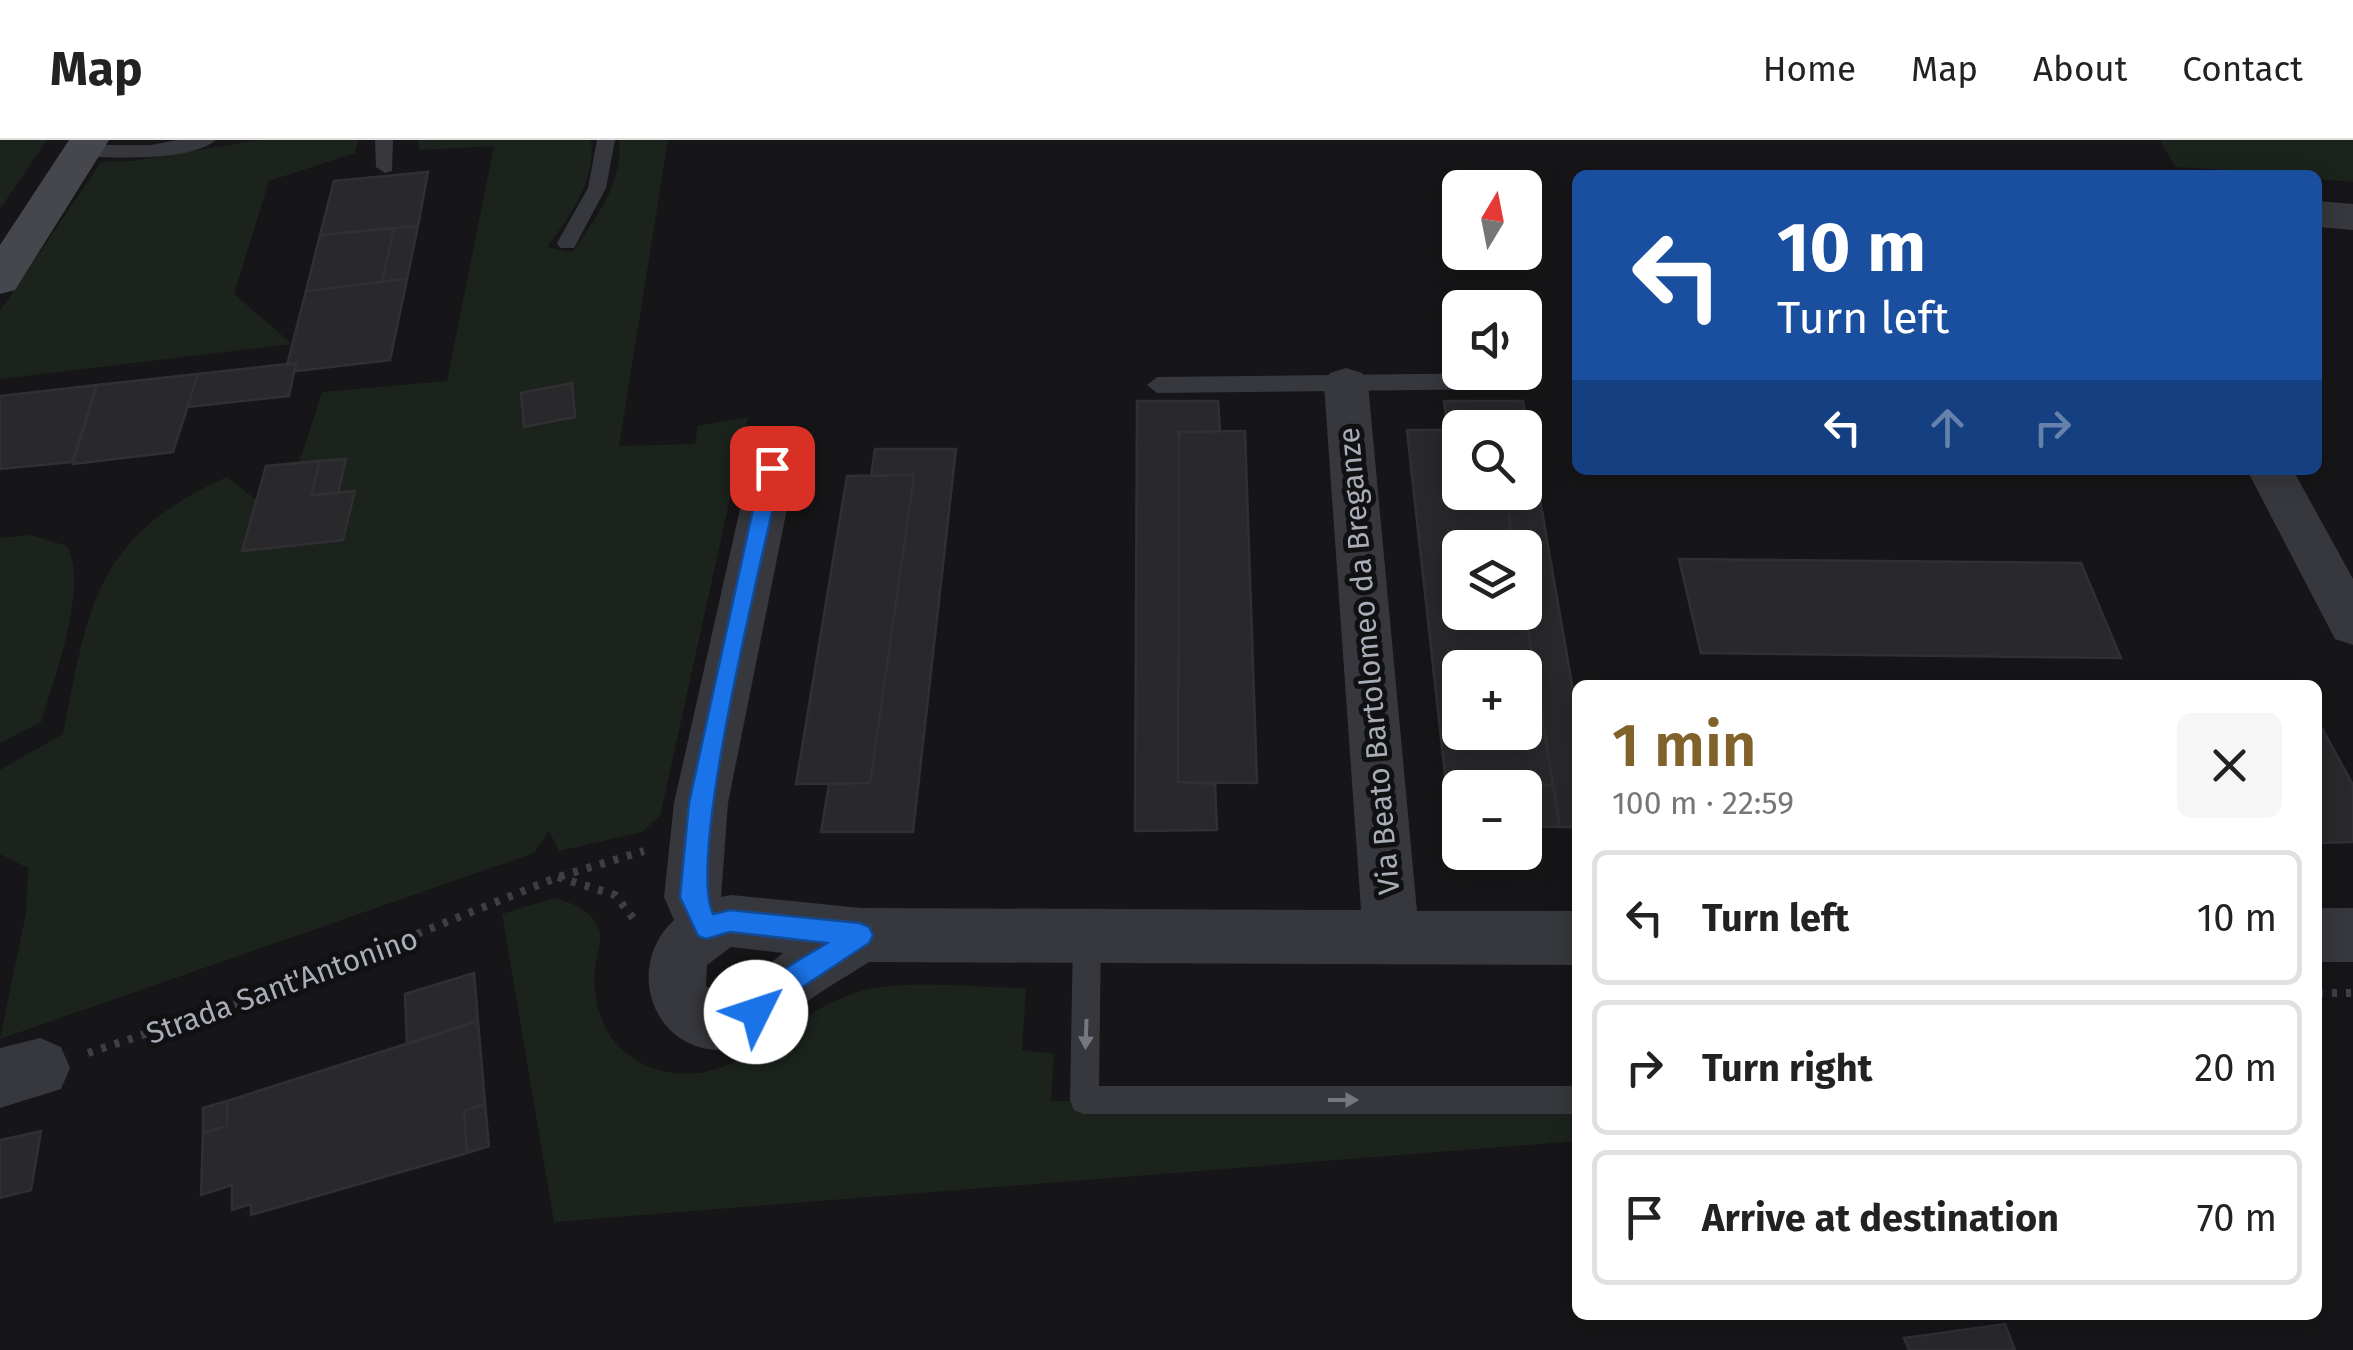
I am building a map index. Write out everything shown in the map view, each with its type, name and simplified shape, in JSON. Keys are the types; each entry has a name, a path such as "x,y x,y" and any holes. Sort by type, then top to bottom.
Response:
{"main road":[{"path":"6,261 86,146"}],"street":[{"path":"2322,214 2353,217"},
{"name":"Via Beato Bartolomeo da Breganze","path":"1346,384 1391,937"},
{"path":"772,468 701,803 692,897 706,928 684,949 675,975 680,1001 700,1018 728,1022 756,1012 778,990 860,935"},
{"path":"2273,475 2353,626"},
{"name":"Via Beato Bartolomeo da Breganze","path":"706,928 730,921 860,935 1572,938"},
{"path":"2322,935 2353,935"}],"lane":[{"path":"86,146 152,151 207,140"},
{"path":"384,140 384,167"},
{"path":"568,242 597,188 606,140"},
{"path":"1157,385 1442,382"},
{"path":"1088,936 1084,1100 1572,1100"}],"path":[{"name":"Strada Sant'Antonino","path":"20,1073 282,989 446,926 558,877 698,834"},
{"path":"2322,993 2353,993"}],"shaded area":[{"path":"0,140 47,140 0,209"},
{"path":"259,140 358,140 355,153 269,181 234,294 292,344 0,379 0,311 101,162 133,161"},
{"path":"418,140 591,140 585,184 547,247 572,252 612,185 619,140 668,140 619,446 695,444 698,426 748,417 660,816 642,832 559,851 549,831 534,853 0,1039 26,913 28,868 0,854 0,770 63,734 91,612 124,551 149,524 183,500 227,477 256,500 243,550 344,541 356,491 338,493 346,459 299,463 322,392 447,381 494,146 419,150","holes":["572,383 575,416 524,427 521,394"]},
{"path":"2160,140 2353,140 2353,182 2322,179 2322,170 2175,167"},
{"path":"31,535 67,546 73,563 72,607 41,722 0,743 0,538"},
{"path":"554,898 582,909 594,919 600,937 595,966 596,999 605,1026 632,1058 677,1073 706,1072 733,1062 811,1014 866,990 925,985 1026,988 1022,1050 1054,1054 1051,1101 1572,1099 1572,1141 554,1222 502,914"}],"building":[{"path":"428,172 418,226 320,235 334,181"},
{"path":"418,226 407,279 382,282 394,228"},
{"path":"394,228 382,282 306,291 320,235"},
{"path":"407,279 390,360 296,371 296,363 287,365 306,291"},
{"path":"296,363 289,396 187,407 198,374"},
{"path":"198,374 173,452 73,464 97,385"},
{"path":"572,383 575,417 524,427 521,393"},
{"path":"97,385 72,462 0,469 0,396"},
{"path":"1137,401 1218,401 1220,431 1179,432 1178,782 1215,784 1217,830 1135,831"},
{"path":"1444,401 1523,401 1525,410 1445,410"},
{"path":"1407,430 1442,430 1442,510 1508,510 1511,530 1442,530 1442,630 1528,630 1531,650 1442,650 1442,748"},
{"path":"1245,431 1257,783 1178,782 1179,432"},
{"path":"875,449 956,449 913,832 821,832 829,784 870,783 914,475 871,476"},
{"path":"346,459 338,493 311,495 320,461"},
{"path":"320,461 311,495 355,491 343,540 242,551 266,466"},
{"path":"914,475 870,783 796,784 847,476"},
{"path":"1508,510 1542,510 1572,684 1572,827 1560,827 1542,716 1542,650 1531,650 1528,630 1542,630 1542,530 1511,530"},
{"path":"1679,559 2081,563 2121,658 1701,653"},
{"path":"1542,717 1553,785 1542,785 1542,770 1444,770 1442,750 1542,750"},
{"path":"2322,728 2353,785 2353,842 2322,843"},
{"path":"1542,785 1553,785 1560,827 1542,826"},
{"path":"474,973 478,1021 407,1044 405,994"},
{"path":"478,1021 485,1104 464,1111 467,1153 251,1215 251,1204 232,1210 232,1185 201,1195 203,1133 227,1126 227,1101"},
{"path":"227,1101 227,1126 203,1133 203,1108"},
{"path":"485,1104 489,1146 467,1153 464,1111"},
{"path":"41,1131 31,1190 0,1198 0,1140"},
{"path":"2005,1324 2015,1350 1909,1350 1904,1338"}],"route":[{"path":"756,1012 778,990 860,935 730,921 706,928 692,897 701,803 772,468"}]}
